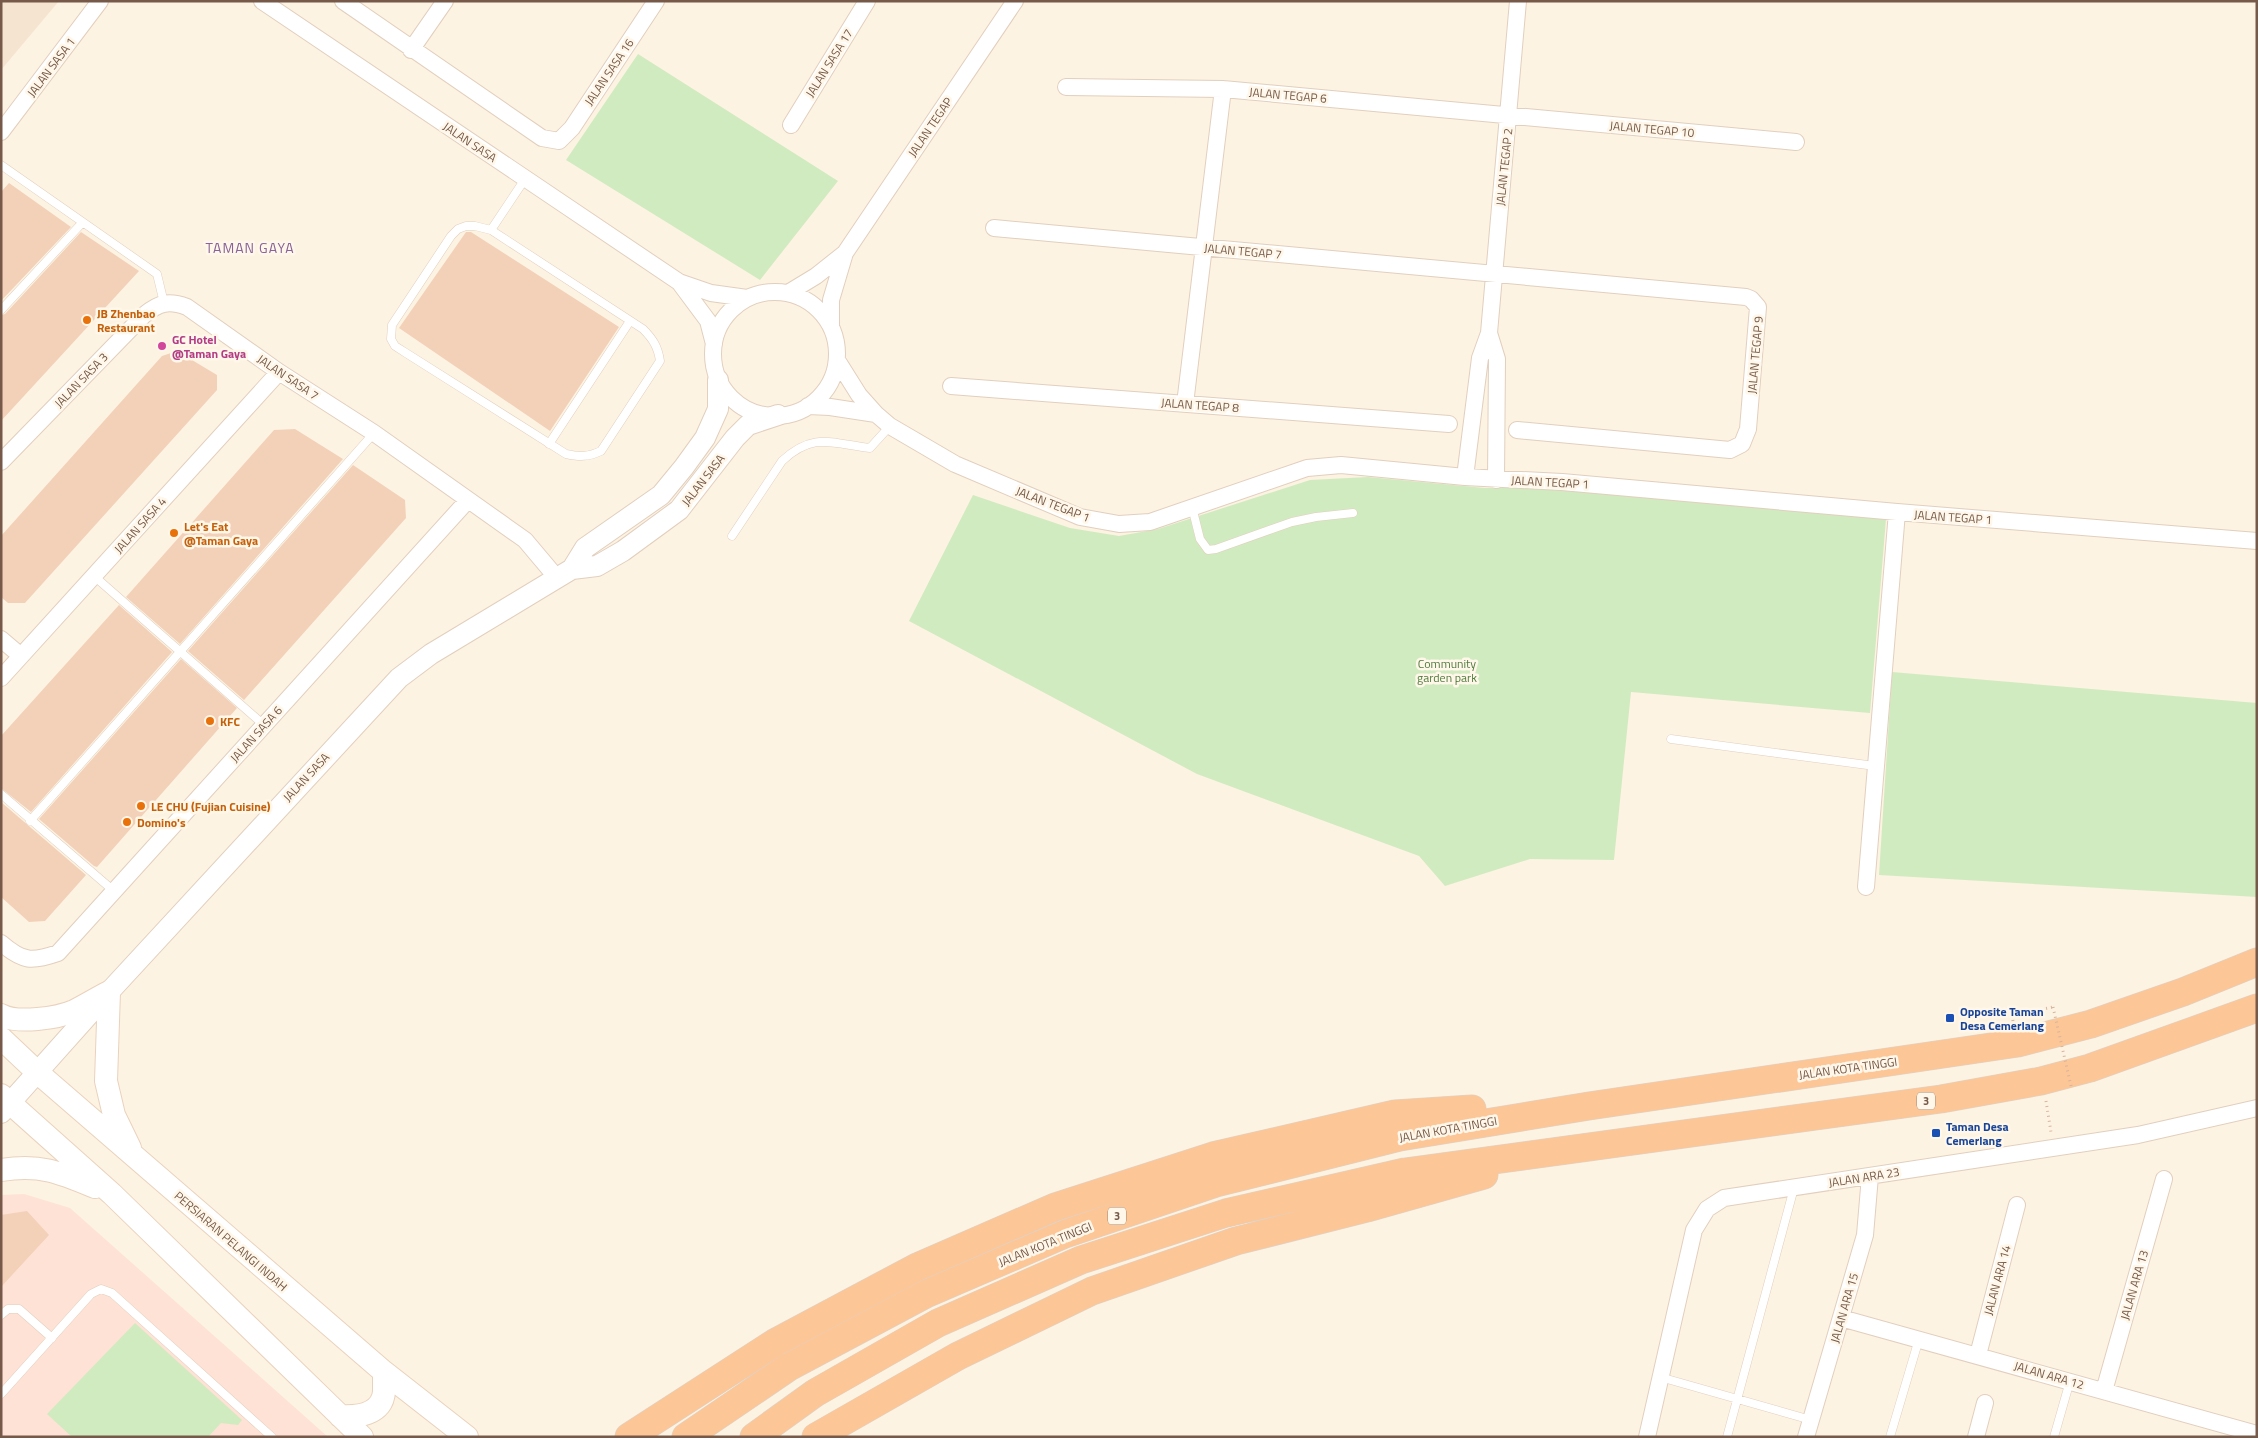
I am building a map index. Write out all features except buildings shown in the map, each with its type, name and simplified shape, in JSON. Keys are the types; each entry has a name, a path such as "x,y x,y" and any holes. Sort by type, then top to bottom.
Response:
{"highway":[{"name":"JALAN KOTA TINGGI","path":"686,1437 789,1367 926,1294 1064,1234 1216,1183 1382,1141 1589,1106 2018,1043 2109,1018 2183,992 2257,962"},
{"name":"3","path":"754,1437 815,1393 938,1323 1081,1260 1226,1213 1405,1172 1584,1146 1931,1101 2041,1081 2090,1068 2257,1008"},
{"path":"629,1437 776,1342 917,1267 1055,1207 1213,1156 1395,1114 1495,1107 1589,1106"},
{"path":"816,1437 958,1356 1092,1291 1236,1241 1367,1208 1584,1146"}],"main road":[{"path":"1,1015 7,1018 36,1019 63,1014 72,1012 109,992"},
{"path":"109,992 106,1081 114,1115 135,1158"},
{"name":"PERSIARAN PELANGI INDAH","path":"1,1038 135,1158 384,1372 467,1437"},
{"path":"4,1104 112,1194 362,1437"},
{"path":"1,1170 24,1167 56,1171 112,1194"},
{"path":"340,1416 357,1417 367,1414 378,1406 384,1394 384,1372"}],"street":[{"name":"JALAN SASA 1","path":"1,132 100,1"},
{"name":"JALAN SASA","path":"262,1 679,282 711,293 747,298"},
{"path":"343,1 411,50 445,1"},
{"name":"JALAN SASA 16","path":"411,50 542,138 559,141 572,128 656,1"},
{"name":"JALAN SASA 17","path":"791,125 867,1"},
{"name":"JALAN TEGAP","path":"831,328 831,300 845,253 1015,1"},
{"name":"JALAN TEGAP 2","path":"1465,477 1480,358 1489,333 1518,1"},
{"name":"JALAN TEGAP 6","path":"1066,87 1223,89 1509,116"},
{"path":"1185,404 1223,89"},
{"name":"JALAN TEGAP 10","path":"1509,116 1796,142"},
{"name":"JALAN TEGAP 7","path":"994,228 1493,274"},
{"name":"JALAN TEGAP","path":"788,293 816,276 845,253"},
{"name":"JALAN TEGAP 9","path":"1493,274 1746,298 1751,299 1758,307 1748,430 1742,444 1730,450 1516,430"},
{"name":"JALAN SASA","path":"679,282 708,321 714,344"},
{"path":"767,293 788,293 813,305 824,315 831,328 836,343 837,360 832,378 822,394 808,406 794,413 778,416 754,412 733,400 718,380 713,362 714,344 720,325 731,310 747,298 767,293"},
{"name":"JALAN SASA 7","path":"164,303 174,302 187,307 279,372 374,433 525,540 565,573"},
{"name":"JALAN SASA 3","path":"1,462 144,315 154,307 164,303"},
{"name":"JALAN TEGAP 2","path":"1489,333 1497,358 1496,480"},
{"name":"JALAN TEGAP 1","path":"837,360 859,395 876,414 890,426 955,464 1080,516 1119,524 1150,522 1307,468 1342,465 1496,480 1582,484 1897,512 2257,540"},
{"name":"JALAN SASA 4","path":"1,678 279,372"},
{"name":"JALAN SASA","path":"565,573 585,548 661,495 684,467 705,438 718,409 718,380"},
{"name":"JALAN TEGAP 8","path":"951,386 1449,424"},
{"path":"808,406 830,407 876,414"},
{"name":"JALAN SASA","path":"4,1104 37,1072 399,678 431,654 565,573 597,566 623,551 679,510 735,438 748,425 778,416"},
{"name":"JALAN SASA 6","path":"1,943 23,958 38,960 58,953 468,500"},
{"path":"1866,887 1897,512"},
{"path":"1,639 21,656"},
{"name":"JALAN ARA 23","path":"1647,1437 1694,1230 1707,1209 1724,1198 2138,1135 2257,1108"},
{"name":"JALAN ARA 15","path":"1806,1437 1865,1236 1870,1176"},
{"name":"JALAN ARA 13","path":"2104,1391 2164,1179"},
{"name":"JALAN ARA 14","path":"1978,1355 2017,1205"},
{"name":"JALAN ARA 12","path":"1841,1318 2257,1434"},
{"path":"1976,1437 1985,1403"}],"lane":[{"path":"1,165 157,274 164,303"},
{"path":"491,230 525,179"},
{"path":"1,310 82,223"},
{"path":"466,226 491,230 630,321 643,328 652,338 660,361 601,451 590,456 580,457 566,454 549,444 401,349 391,339 392,325 451,236 458,229 466,226"},
{"path":"549,444 630,321"},
{"path":"732,536 782,460 792,451 807,444 830,441 870,448 890,426"},
{"path":"30,821 374,433"},
{"path":"1192,507 1200,540 1208,550 1216,549 1292,522 1353,513"},
{"path":"94,576 264,725"},
{"path":"1671,739 1875,766"},
{"path":"1,794 114,892"},
{"path":"1727,1437 1794,1188"},
{"path":"1,1394 91,1294 101,1289 106,1290 272,1437"},
{"path":"1,1315 8,1309 19,1309 52,1338"},
{"path":"1890,1437 1919,1339"},
{"path":"1660,1377 1811,1420"},
{"path":"2054,1437 2070,1381"}],"path":[{"path":"2012,1016 2053,1007 2071,1086"},
{"path":"2041,1081 2054,1148"}],"shaded area":[{"path":"1,1 59,1 1,70"},
{"path":"24,1194 70,1208 328,1437 1,1437 1,1195"}],"green space":[{"path":"638,54 838,181 760,280 566,160"},
{"name":"Community garden park","path":"1368,477 1485,488 1560,488 1886,519 1870,713 1631,692 1614,860 1530,859 1445,886 1419,856 1197,774 909,621 973,495 1070,528 1119,536 1158,529 1310,480"},
{"path":"1892,672 2257,703 2257,897 1879,875"},
{"path":"135,1323 242,1420 238,1425 221,1423 208,1437 72,1437 47,1414"}],"place":[{"name":"JB Zhenbao Restaurant","path":"87,320"},
{"name":"GC Hotel @Taman Gaya","path":"162,346"},
{"name":"Let's Eat @Taman Gaya","path":"174,533"},
{"name":"KFC","path":"210,721"},
{"name":"LE CHU (Fujian Cuisine)","path":"141,806"},
{"name":"Domino's","path":"127,822"},
{"name":"Opposite Taman Desa Cemerlang","path":"1950,1018"},
{"name":"Taman Desa Cemerlang","path":"1936,1133"}],"district":[{"name":"TAMAN GAYA","path":"250,247"}]}
